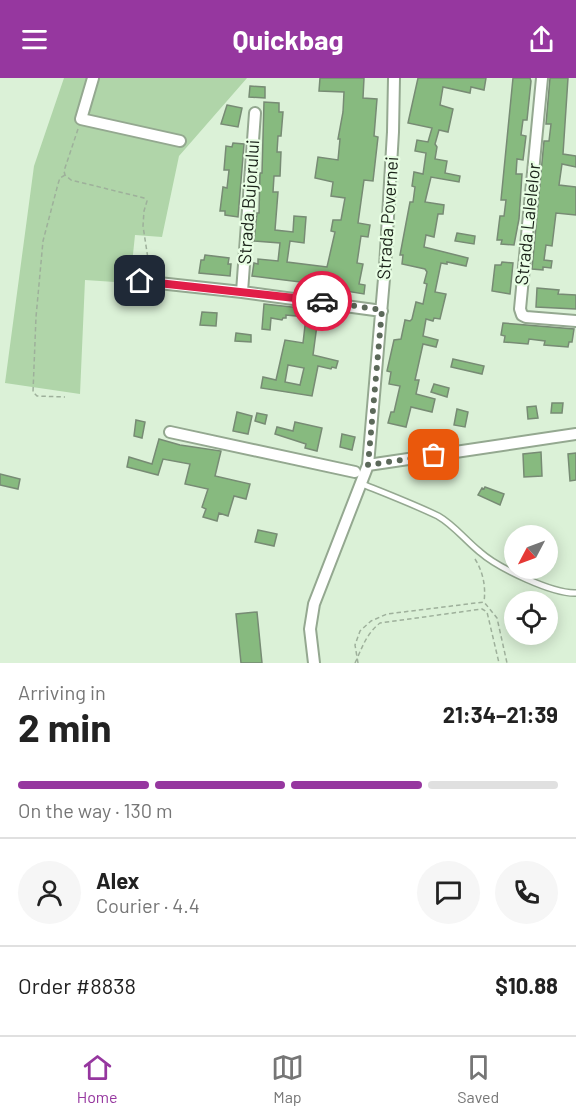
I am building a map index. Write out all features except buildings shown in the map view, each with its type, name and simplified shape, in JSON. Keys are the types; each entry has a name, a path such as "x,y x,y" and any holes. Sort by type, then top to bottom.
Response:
{"street":[{"path":"93,78 81,119 180,141"},
{"name":"Strada Povernei","path":"314,663 311,621 314,604 362,473 382,310 391,181 394,78"},
{"name":"Strada Lalelelor","path":"542,78 520,309 522,315 526,316 576,321"},
{"name":"Strada Bujorului","path":"242,292 255,113"},
{"path":"145,279 382,310"},
{"path":"170,432 362,473 576,434"}],"lane":[{"path":"362,473 438,517 500,566 560,592 576,593"}],"path":[{"path":"81,119 64,171 65,175 71,180 144,198 147,201 143,226 150,262 145,279"},
{"path":"65,175 60,178 43,241 36,317 33,392 37,396 65,397"},
{"path":"464,537 482,570 484,602 497,618 507,663"},
{"path":"358,663 355,645 360,631 371,621 387,614 484,602"},
{"path":"355,663 362,644 380,623 482,609 488,612 500,663"}],"green space":[{"path":"64,78 247,78 179,156 162,237 135,235 130,283 85,280 80,394 5,383 34,166"}],"way so far":[{"path":"322,301 382,310 368,465 434,455"}],"route":[{"path":"140,281 322,301"}]}
